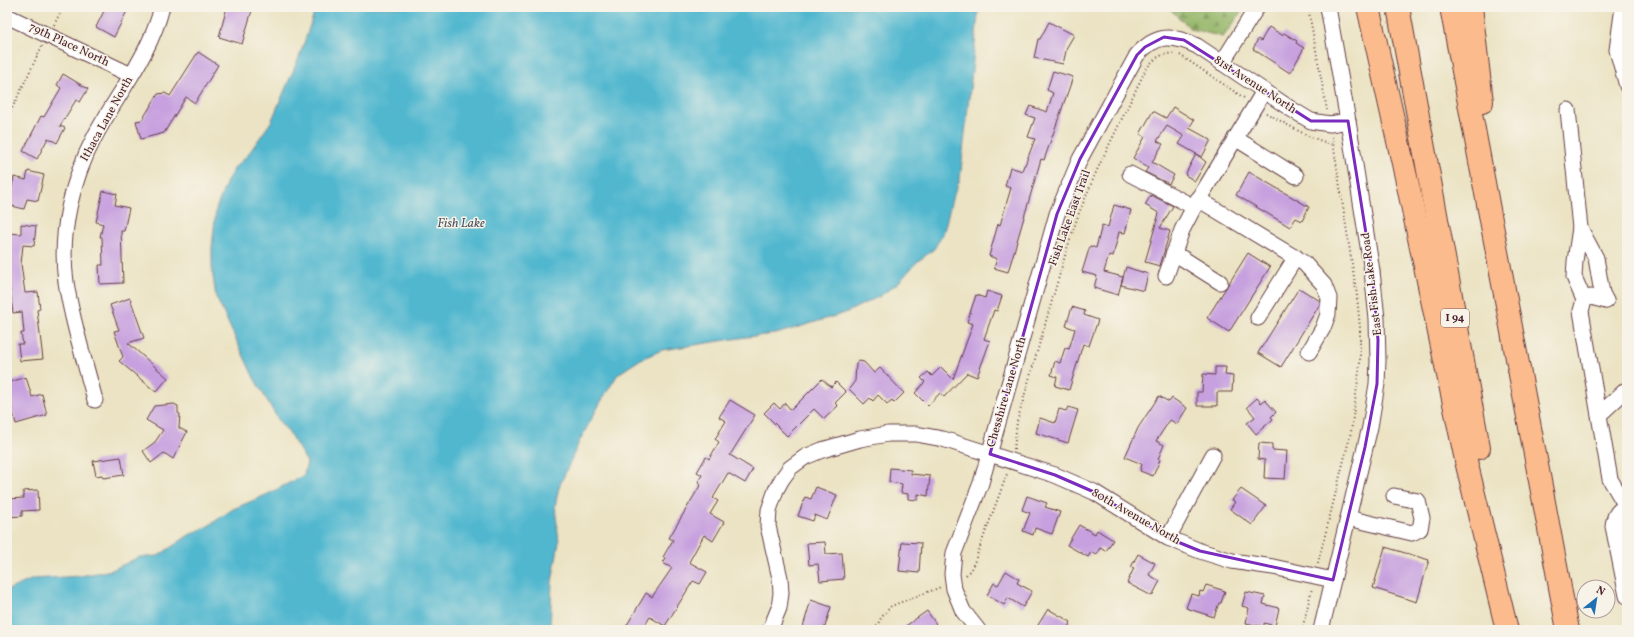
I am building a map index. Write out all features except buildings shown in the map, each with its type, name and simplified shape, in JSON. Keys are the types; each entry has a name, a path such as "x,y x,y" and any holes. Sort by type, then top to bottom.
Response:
{"highway":[{"path":"1368,7 1467,465 1507,630"},
{"path":"1378,7 1385,47 1385,84"},
{"name":"I 94","path":"1398,7 1512,630"},
{"path":"1451,7 1568,630"},
{"path":"1472,7 1498,253"}],"street":[{"name":"Ithaca Lane North","path":"95,400 66,282 64,252 66,222 72,192 80,167 95,136 150,43 162,7"},
{"path":"1222,63 1257,7"},
{"name":"East Fish Lake Road","path":"1321,630 1371,420 1377,384 1378,361 1376,299 1328,7"},
{"path":"1623,7 1617,50 1625,63 1627,86"},
{"name":"79th Place North","path":"7,16 131,75"},
{"name":"81st Avenue North","path":"1164,38 1184,40 1197,46 1311,121 1330,124 1348,122"},
{"name":"Chesshire Lane North","path":"770,630 779,608 781,593 780,578 768,526 769,510 776,490 790,468 805,457 822,450 860,439 888,434 916,434 943,439 990,454 1055,221 1069,183 1096,128 1137,55 1154,41 1164,38"},
{"path":"1166,276 1182,230 1196,203 1264,91"},
{"path":"1568,110 1580,228 1574,261 1574,277 1584,300 1581,311 1610,479 1627,506 1624,521 1626,531"},
{"path":"1235,138 1296,176"},
{"path":"1130,174 1196,203 1296,257 1304,263 1324,285 1329,298 1328,314 1323,328 1309,352"},
{"path":"1580,228 1596,258 1602,293 1606,301 1591,297 1584,300"},
{"path":"1173,255 1182,258 1220,282"},
{"path":"1258,318 1296,257"},
{"path":"1599,415 1624,388"},
{"path":"978,630 972,624 958,600 953,582 952,563 958,541 974,506 990,454"},
{"name":"80th Avenue North","path":"990,454 1055,475 1094,492 1168,538 1200,551 1232,560 1333,580"},
{"path":"1168,538 1213,455"},
{"path":"1348,518 1412,533 1420,529 1422,518 1418,501 1394,496"},
{"path":"1627,506 1619,510 1614,517 1613,526 1627,596"}],"path":[{"path":"7,119 63,7"},
{"path":"1308,7 1328,113"},
{"name":"Fish Lake East Trail","path":"1013,453 1021,409 1067,248 1079,213 1097,170 1146,70 1158,56 1170,53 1178,54 1191,61 1249,101"},
{"path":"1260,109 1296,130 1333,145"},
{"path":"1317,568 1351,432 1360,364 1360,328 1357,301 1331,135"},
{"path":"964,576 971,569 974,563 1009,469"},
{"path":"1302,630 1313,584"},
{"path":"875,630 881,618 891,606 946,586"}],"highlighted area":[{"path":"1164,37 1184,40 1311,121 1348,121 1372,271 1378,340 1377,384 1365,447 1333,580 1200,551 1168,538 1094,492 1055,475 990,454 1057,214 1080,159 1137,55 1145,47"}],"green space":[{"path":"1168,7 1245,7 1223,37 1191,29"}],"water":[{"name":"Fish Lake","path":"316,7 979,7 960,179 952,199 944,231 934,249 917,262 899,282 880,296 845,313 776,334 662,350 641,359 618,374 580,440 559,487 555,506 559,542 552,582 550,630 7,630 7,590 33,579 81,576 112,570 139,557 158,556 189,535 208,526 233,509 268,494 304,475 307,462 289,433 279,421 254,378 216,297 212,270 212,248 216,209 227,181 235,167 247,156 271,122 300,55"}]}
